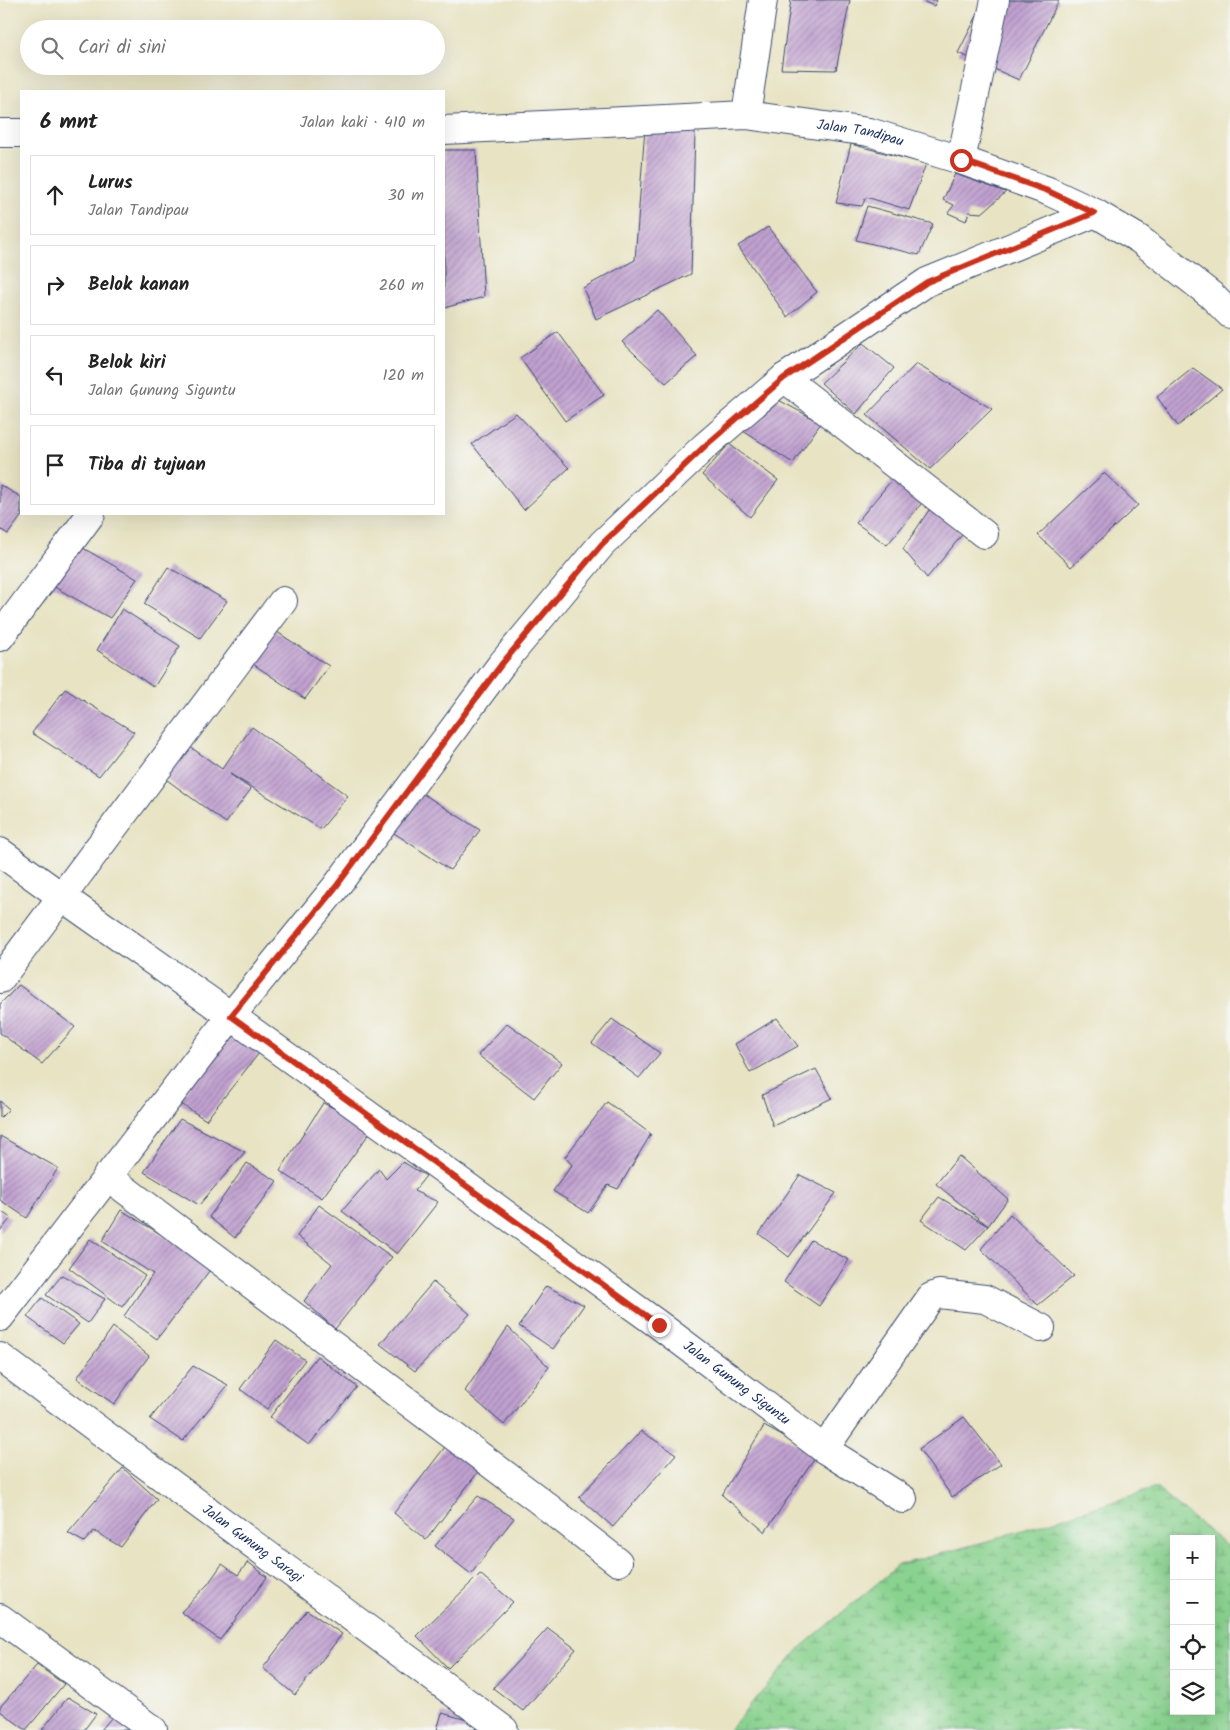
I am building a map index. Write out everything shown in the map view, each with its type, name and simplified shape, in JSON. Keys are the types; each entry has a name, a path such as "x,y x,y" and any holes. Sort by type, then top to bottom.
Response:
{"street":[{"path":"746,115 763,0"},
{"path":"961,160 995,0"},
{"name":"Jalan Tandipau","path":"445,130 746,115 868,132 961,160 1048,191 1094,213 1139,239 1211,295 1230,314"},
{"path":"0,133 20,133"},
{"path":"0,1317 231,1016 335,888 501,665 602,544 705,446 784,378 927,282 1094,213"},
{"path":"784,378 984,534"},
{"path":"0,637 90,515"},
{"path":"0,979 283,602"},
{"name":"Jalan Gunung Siguntu","path":"0,852 651,1319 824,1449 903,1499"},
{"path":"108,1176 536,1498 618,1562"},
{"path":"824,1449 931,1296 939,1294 985,1298 1041,1328"},
{"name":"Jalan Gunung Saragi","path":"0,1357 504,1730"},
{"path":"0,1618 153,1730"}],"green space":[{"path":"1156,1488 1213,1535 1170,1535 1170,1715 1215,1715 1215,1537 1230,1549 1230,1730 729,1730 802,1646 899,1565 991,1540"}],"building":[{"path":"791,0 850,0 836,70 781,69"},
{"path":"920,0 937,0 934,6"},
{"path":"985,0 1059,0 1019,80 958,53"},
{"path":"645,128 695,131 691,274 596,319 583,288 635,260"},
{"path":"851,144 926,164 909,210 866,197 862,206 836,203"},
{"path":"445,150 476,150 484,297 445,308"},
{"path":"955,174 1006,192 982,213 969,212 966,221 948,213 954,205 943,200"},
{"path":"867,206 933,224 919,255 856,240"},
{"path":"768,227 817,292 787,317 738,246"},
{"path":"657,310 697,356 666,383 622,342"},
{"path":"558,332 604,395 565,421 520,358"},
{"path":"863,343 894,368 856,414 821,383"},
{"path":"916,364 992,409 930,469 867,415"},
{"path":"1193,368 1222,389 1178,426 1157,397"},
{"path":"773,397 821,423 793,463 740,429"},
{"path":"516,413 569,468 524,510 472,444"},
{"path":"729,444 778,480 750,517 702,475"},
{"path":"1104,473 1138,505 1071,567 1038,535"},
{"path":"895,476 926,498 887,545 856,523"},
{"path":"0,485 20,496 20,515 22,515 8,534 0,529"},
{"path":"931,507 962,535 927,578 903,549"},
{"path":"76,544 137,579 110,618 49,584"},
{"path":"168,567 227,601 200,638 144,604"},
{"path":"122,609 180,646 154,687 97,650"},
{"path":"274,630 329,666 305,699 250,662"},
{"path":"65,689 134,732 99,776 32,733"},
{"path":"252,727 348,796 321,829 230,774 251,789 226,823 163,777 183,742 222,769"},
{"path":"417,790 480,830 450,870 388,829"},
{"path":"19,985 75,1027 42,1064 0,1033 0,1004"},
{"path":"777,1018 798,1046 750,1073 735,1044"},
{"path":"612,1019 660,1053 639,1078 592,1043"},
{"path":"507,1023 562,1063 534,1098 478,1055"},
{"path":"230,1028 263,1048 206,1120 178,1102"},
{"path":"816,1069 832,1098 773,1126 762,1095"},
{"path":"0,1101 9,1109 0,1118"},
{"path":"607,1102 651,1134 618,1189 608,1185 588,1213 553,1191 572,1165 565,1157"},
{"path":"323,1103 374,1127 322,1198 280,1171"},
{"path":"180,1119 245,1152 199,1205 144,1172"},
{"path":"0,1136 58,1168 27,1218 0,1200"},
{"path":"959,1156 1008,1199 988,1226 936,1184"},
{"path":"403,1162 426,1176 414,1191 438,1202 397,1254 342,1211 379,1169 386,1179"},
{"path":"247,1163 277,1181 235,1238 209,1217"},
{"path":"800,1175 836,1193 789,1257 759,1234"},
{"path":"939,1197 988,1226 966,1250 921,1220"},
{"path":"319,1205 392,1257 335,1329 304,1301 332,1264 297,1236"},
{"path":"121,1210 213,1266 157,1339 124,1316 153,1274 102,1241"},
{"path":"0,1211 11,1218 0,1231"},
{"path":"1010,1214 1074,1276 1038,1305 981,1249"},
{"path":"90,1239 145,1276 122,1307 69,1268"},
{"path":"811,1240 849,1260 819,1306 784,1282"},
{"path":"62,1275 105,1299 88,1323 46,1295"},
{"path":"433,1282 470,1314 415,1371 380,1344"},
{"path":"546,1286 584,1305 553,1349 519,1326"},
{"path":"42,1298 79,1324 63,1343 27,1317"},
{"path":"113,1327 149,1356 114,1404 77,1378"},
{"path":"508,1327 549,1367 504,1425 465,1391"},
{"path":"276,1340 305,1360 267,1409 240,1389"},
{"path":"317,1356 357,1387 309,1445 270,1417"},
{"path":"193,1366 228,1385 183,1441 150,1419"},
{"path":"964,1417 1001,1464 952,1497 919,1449"},
{"path":"764,1426 817,1455 765,1532 722,1495"},
{"path":"641,1431 676,1454 613,1527 579,1497"},
{"path":"445,1447 481,1468 426,1540 394,1513"},
{"path":"123,1468 157,1499 121,1547 94,1531 84,1542 68,1533"},
{"path":"478,1496 514,1518 471,1574 435,1546"},
{"path":"248,1562 267,1577 220,1640 181,1612 208,1584 222,1564 238,1575"},
{"path":"480,1574 513,1602 448,1668 417,1636"},
{"path":"307,1610 342,1634 295,1695 263,1668"},
{"path":"548,1628 576,1649 523,1711 493,1688"},
{"path":"37,1665 64,1684 26,1730 0,1711 0,1707"},
{"path":"68,1697 96,1714 84,1730 42,1730"},
{"path":"442,1713 478,1723 476,1730 437,1730"},
{"path":"112,1717 130,1730 101,1730"}],"route":[{"path":"659,1325 231,1016 335,888 501,665 602,544 705,446 784,378 927,282 1094,213 1048,191 961,160"}]}
